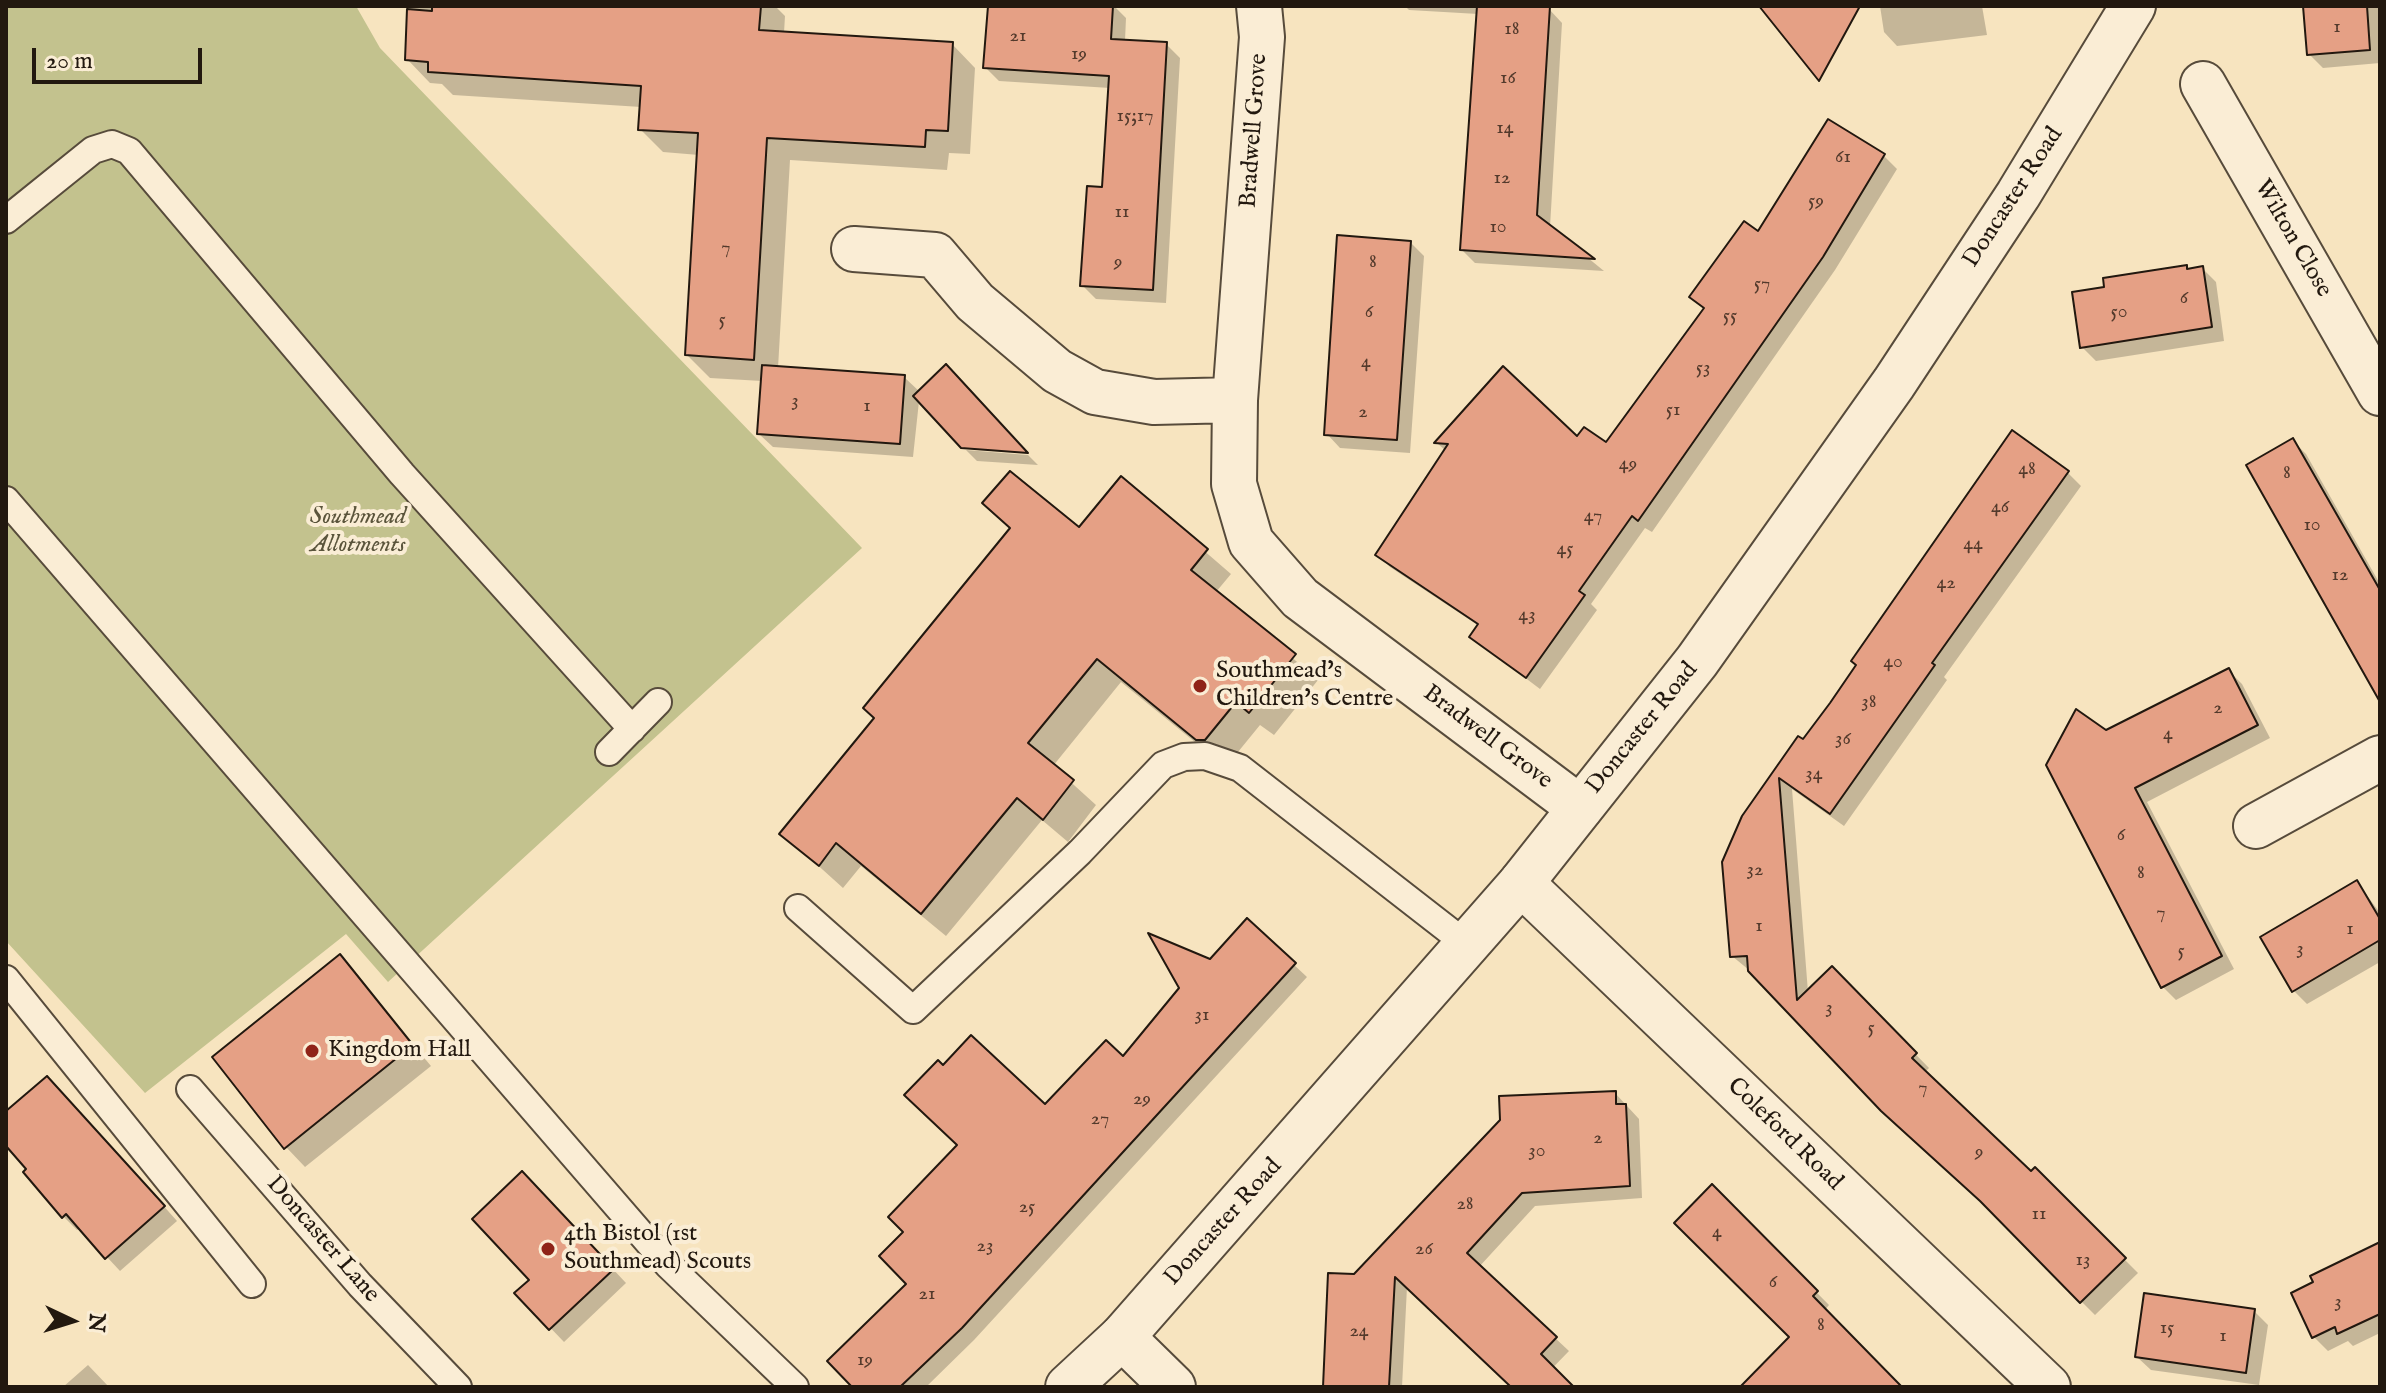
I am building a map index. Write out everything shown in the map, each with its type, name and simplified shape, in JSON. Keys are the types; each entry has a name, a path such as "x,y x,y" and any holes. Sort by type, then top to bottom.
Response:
{"street":[{"name":"Bradwell Grove","path":"1259,6 1262,37 1235,400 1234,484 1251,542 1300,598 1580,808"},
{"name":"Doncaster Road","path":"1068,1387 1122,1337 1320,1115 1465,943 1521,883 1697,661 1894,383 2018,195 2133,6"},
{"name":"Wilton Close","path":"2203,84 2380,393"},
{"path":"854,249 935,255 975,302 1057,371 1095,392 1154,402 1235,400"},
{"path":"2256,826 2380,758"},
{"name":"Coleford Road","path":"1521,883 2048,1387"},
{"path":"1122,1337 1173,1387"}],"lane":[{"path":"6,220 93,150 112,144 129,151 402,474 632,729"},
{"path":"6,500 668,1265 795,1387"},
{"path":"609,752 658,702"},
{"path":"798,908 913,1010 1080,852 1163,765 1184,757 1205,756 1240,768 1465,943"},
{"path":"6,979 252,1284"},
{"name":"Doncaster Lane","path":"190,1089 360,1285 458,1387"}],"green space":[{"name":"Southmead Allotments","path":"6,6 356,6 380,48 862,548 388,982 346,934 145,1093 6,941"}],"building":[{"path":"432,6 761,6 759,30 953,42 948,131 926,130 925,147 767,138 754,360 685,355 698,133 638,130 641,86 428,72 428,62 405,60 407,9 432,11"},
{"path":"988,6 1113,6 1111,39 1167,42 1153,290 1080,286 1087,186 1102,187 1109,76 983,68"},
{"path":"1477,6 1550,6 1537,215 1595,259 1460,250"},
{"path":"1759,6 1860,6 1819,81"},
{"path":"2303,6 2367,6 2370,50 2307,55"},
{"path":"1828,119 1885,154 1823,257 1638,521 1632,516 1579,591 1585,595 1526,678 1469,637 1478,624 1375,555 1448,444 1434,443 1503,366 1577,436 1584,427 1606,442 1704,308 1689,297 1744,221 1758,231"},
{"path":"1337,235 1411,241 1397,440 1324,435"},
{"path":"2187,265 2187,269 2203,266 2212,327 2080,348 2072,292 2104,287 2103,278"},
{"path":"946,364 1028,453 961,448 913,396"},
{"path":"762,365 905,375 900,444 757,434"},
{"path":"2012,430 2069,471 1932,663 1935,665 1830,814 1779,778 1797,1000 1832,966 1917,1053 1912,1058 2031,1171 2035,1167 2126,1258 2080,1303 1980,1201 1881,1111 1748,971 1747,956 1730,957 1722,862 1742,816 1798,736 1803,739 1830,703 1856,665 1851,661"},
{"path":"2293,438 2380,590 2380,702 2246,465"},
{"path":"1010,471 1079,527 1121,476 1208,549 1191,570 1296,654 1249,713 1236,702 1205,740 1196,740 1097,659 1028,743 1074,780 1043,820 1017,798 921,914 836,843 819,866 779,834 874,718 863,708 1010,528 982,503"},
{"path":"2229,668 2258,725 2135,788 2222,956 2161,988 2046,765 2076,709 2106,730"},
{"path":"2357,880 2380,919 2380,940 2292,992 2260,937"},
{"path":"1247,918 1296,963 962,1328 900,1387 852,1387 827,1361 906,1284 879,1256 903,1232 888,1217 957,1145 904,1095 938,1060 943,1065 971,1035 1045,1104 1106,1040 1123,1056 1179,988 1148,933 1210,959"},
{"name":"Kingdom Hall","path":"340,954 413,1045 284,1149 212,1057"},
{"path":"47,1076 165,1206 105,1259 66,1214 62,1218 23,1172 26,1169 6,1146 6,1111"},
{"path":"1616,1091 1616,1104 1626,1104 1630,1186 1522,1193 1467,1253 1557,1337 1541,1354 1574,1387 1511,1387 1395,1277 1389,1387 1323,1387 1328,1273 1354,1274 1500,1120 1499,1096"},
{"name":"4th Bistol (1st Southmead) Scouts","path":"522,1171 614,1269 549,1330 514,1293 529,1280 472,1219"},
{"path":"1712,1184 1818,1291 1813,1296 1902,1387 1740,1387 1789,1337 1674,1223"},
{"path":"2380,1242 2380,1314 2337,1334 2335,1327 2312,1338 2291,1293 2313,1282 2310,1276"},
{"path":"2144,1293 2255,1309 2246,1373 2135,1357"}],"place":[{"name":"Southmead's Children's Centre","path":"1200,686"},
{"name":"Kingdom Hall","path":"312,1051"},
{"name":"4th Bistol (1st Southmead) Scouts","path":"548,1249"}]}
